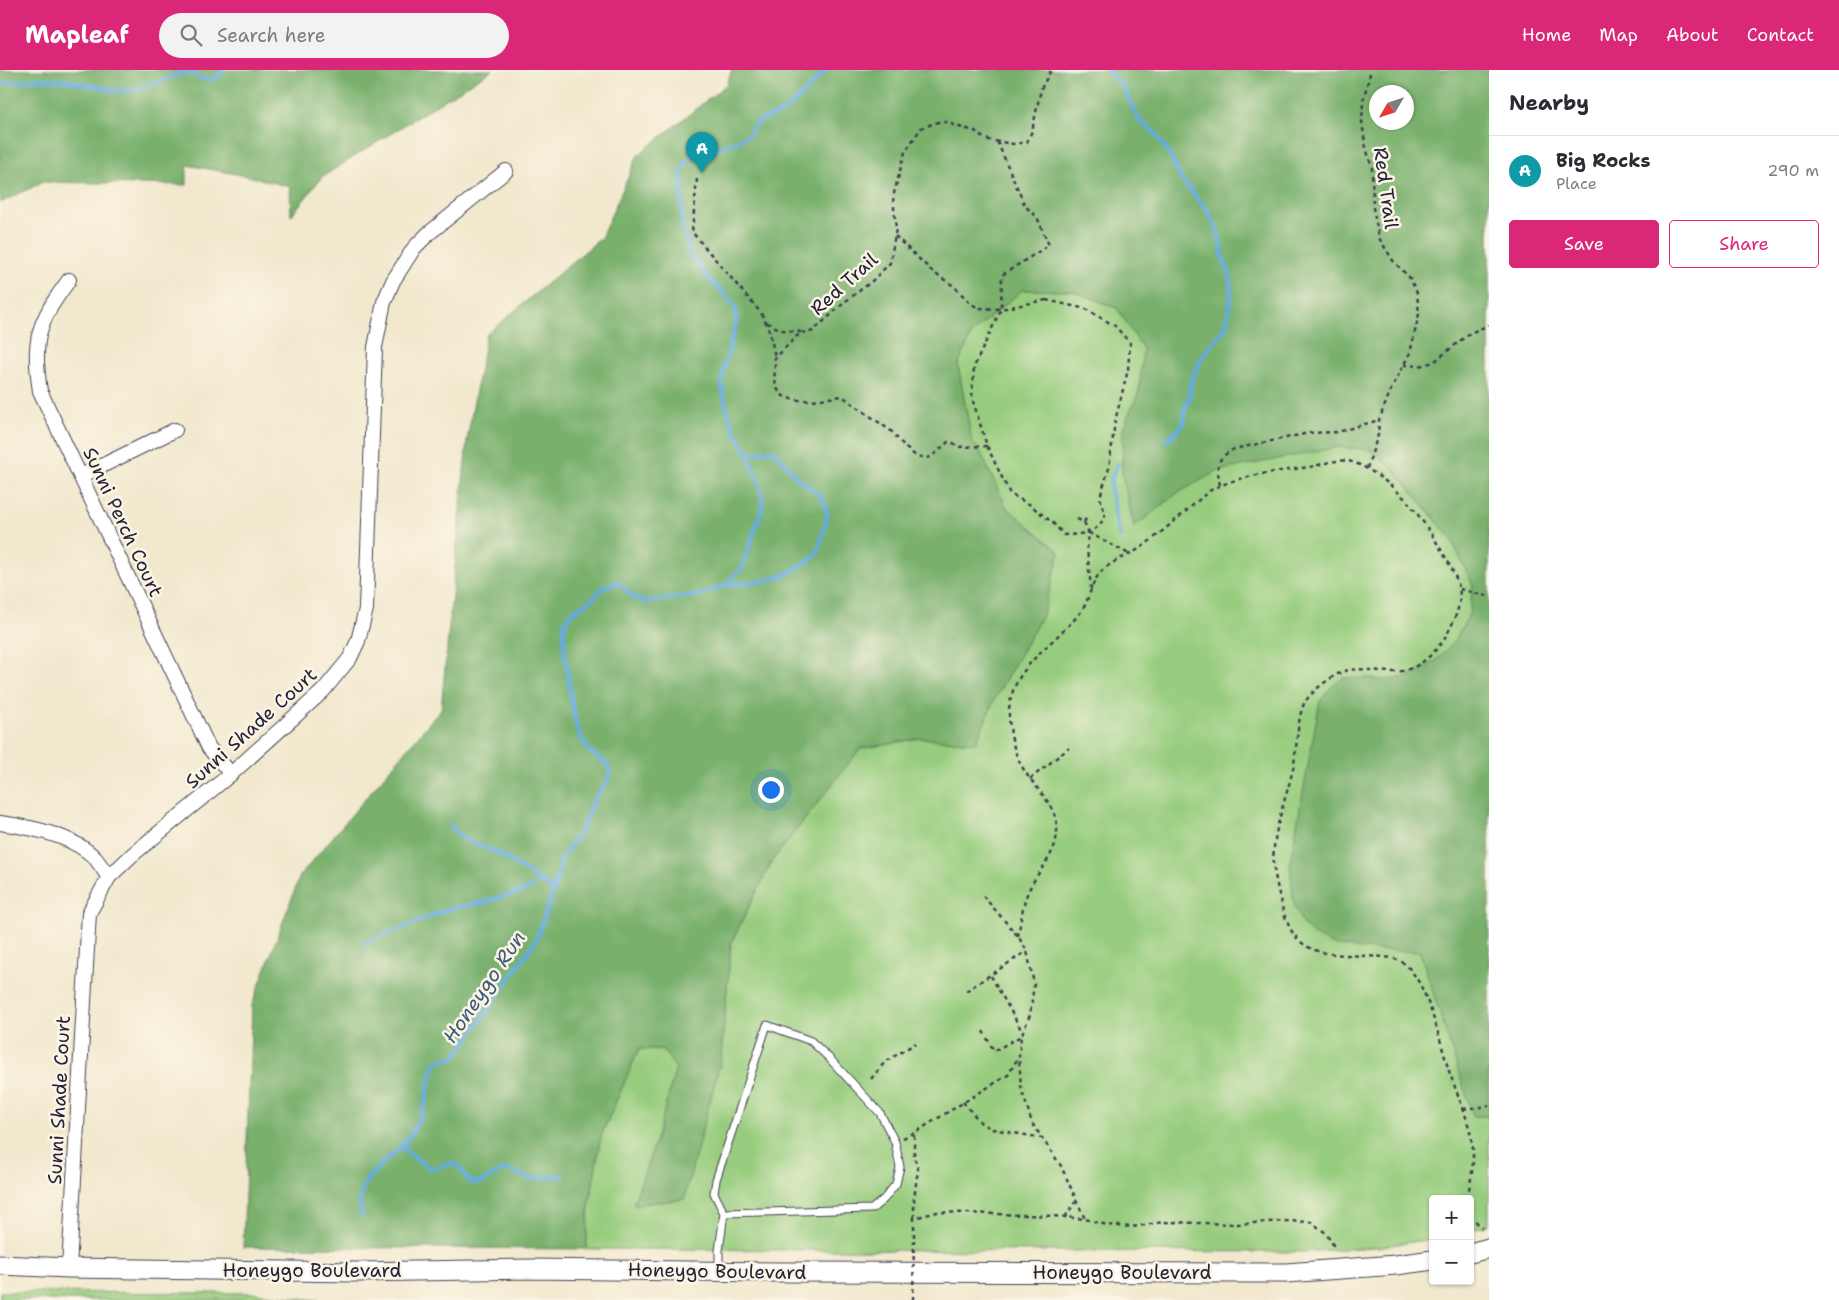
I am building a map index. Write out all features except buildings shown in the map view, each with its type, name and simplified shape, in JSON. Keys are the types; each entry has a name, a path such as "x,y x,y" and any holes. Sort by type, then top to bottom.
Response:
{"main road":[{"path":"1474,1252 1489,1248"},
{"name":"Honeygo Boulevard","path":"0,1265 69,1268 358,1272 530,1269 1286,1273 1396,1265 1429,1261"}],"street":[{"name":"Sunni Shade Court","path":"69,1268 89,913 109,877 132,855 231,774 308,707 329,685 350,658 358,640 366,609 375,347 384,302 393,281 414,248 428,234 506,171"},
{"name":"Sunni Perch Court","path":"69,280 46,312 36,343 36,364 40,391 209,748 231,774"},
{"path":"80,476 175,430"},
{"path":"0,823 45,832 77,845 94,857 109,877"}],"lane":[{"path":"719,1271 719,1251 724,1213 714,1193 716,1180 767,1025 811,1041 829,1058 880,1113 895,1142 900,1167 896,1184 884,1199 872,1209 724,1213"}],"path":[{"name":"Red Trail","path":"775,358 801,332 813,331 890,263 896,229 893,197 905,152 921,128 938,122 948,122 975,132 982,137 997,141 1013,144 1027,142 1032,131 1041,89 1051,70"},
{"name":"Red Trail","path":"1367,468 1378,435 1379,420 1392,387 1410,353 1419,314 1417,293 1410,278 1394,262 1378,238 1372,167 1366,148 1362,122 1363,102 1371,70"},
{"path":"895,236 934,273 954,286 969,302 978,308 1000,309 1046,300 1086,309 1114,326 1130,343 1128,370 1115,421 1108,468 1100,497 1105,516 1100,526 1089,533 1064,535 1053,523 1029,504 1010,494 986,446 972,398 974,367 1000,309 1002,275 1049,245 1037,218 1025,206 997,141"},
{"path":"697,179 692,232 713,259 761,313 767,323 775,358 775,381 778,391 784,397 812,400 842,396 891,431 916,456 931,457 948,442 952,442 958,447 986,446"},
{"path":"767,323 782,330 801,332"},
{"path":"1404,365 1419,366 1434,362 1470,333 1489,326"},
{"path":"1220,485 1217,471 1219,460 1234,449 1309,433 1338,432 1379,420"},
{"path":"1018,936 1023,904 1028,891 1042,871 1055,846 1057,834 1057,819 1054,811 1044,794 1030,779 1018,759 1013,744 1008,706 1022,673 1039,652 1080,613 1100,572 1141,547 1209,491 1220,485 1252,477 1336,462 1350,461 1367,468 1403,496 1450,564 1460,589 1457,612 1446,635 1424,661 1410,669 1393,672 1348,670 1332,678 1307,698 1301,711 1293,768 1274,848 1276,877 1284,917 1290,930 1299,942 1307,948 1336,955 1392,958 1408,967 1414,974 1429,1005 1472,1140 1474,1162 1468,1195"},
{"path":"1084,522 1087,516"},
{"path":"1078,518 1084,522 1089,533 1087,549 1091,589"},
{"path":"1089,533 1129,554"},
{"path":"1460,589 1486,596 1489,600"},
{"path":"1030,779 1069,748"},
{"path":"983,896 1018,936 1027,950 1034,984 1030,1015 1021,1036 1019,1057 1021,1087 1032,1123 1061,1166 1085,1219"},
{"path":"966,991 1027,950"},
{"path":"991,976 1022,1032"},
{"path":"983,1031 994,1051 1021,1036"},
{"path":"871,1079 885,1062 916,1043"},
{"path":"895,1142 914,1133 1008,1075 1019,1057"},
{"path":"963,1102 981,1124 992,1129 1042,1138"},
{"path":"1463,1109 1489,1106"},
{"path":"914,1133 914,1156 918,1169 914,1199 914,1300"},
{"path":"1065,1217 1077,1200"},
{"path":"914,1218 936,1212 1065,1217 1085,1219 1107,1225 1132,1227 1163,1222 1238,1224 1284,1221 1311,1222 1326,1233 1334,1250"},
{"path":"1474,1219 1482,1228"}],"green space":[{"path":"0,70 492,70 322,177 291,216 290,187 252,177 187,165 187,185 43,182 0,203"},
{"path":"732,70 1489,70 1489,1116 1473,1116 1420,952 1336,946 1317,937 1304,926 1294,906 1290,863 1320,701 1331,687 1343,678 1385,680 1409,677 1437,660 1455,640 1469,615 1473,586 1451,538 1394,470 1372,450 1339,447 1217,471 1176,494 1134,527 1122,474 1123,428 1139,391 1143,349 1117,308 1073,291 1022,290 972,333 958,365 972,442 979,449 1006,507 1060,552 1043,614 994,700 976,743 921,738 860,749 772,861 731,943 721,1059 684,1199 633,1205 656,1140 676,1068 662,1049 639,1049 601,1136 589,1206 586,1249 243,1247 252,1005 300,876 441,709 467,440 486,335 601,238 638,155 726,85"},
{"path":"1022,290 1073,291 1117,308 1144,349 1139,391 1123,428 1122,474 1134,527 1176,494 1217,471 1339,447 1372,450 1394,470 1451,538 1473,586 1469,615 1455,640 1437,660 1409,677 1385,680 1367,678 1320,701 1290,863 1294,905 1304,926 1363,949 1420,951 1473,1116 1489,1116 1489,1225 1474,1229 1474,1195 1429,1195 1429,1240 1377,1247 1301,1252 586,1249 589,1206 601,1136 639,1049 662,1049 676,1068 656,1140 633,1205 684,1199 721,1059 731,943 772,861 860,749 921,738 976,743 994,700 1043,614 1060,552 1006,507 979,449 972,442 958,365 972,333"},
{"path":"0,1292 255,1293 319,1300 0,1300"}],"waterway":[{"path":"0,84 37,79 68,81 118,91 136,90 181,73 192,74 208,80 213,79 223,70"},
{"name":"Honeygo Run","path":"362,1215 360,1206 362,1189 373,1172 411,1134 425,1105 432,1071 436,1062 455,1057 536,940 554,890 562,857 580,832 595,798 610,775 609,767 586,747 574,716 564,648 564,625 571,613 590,601 604,587 616,583 620,584 634,598 645,602 699,595 726,585 742,568 762,509 763,498 746,450 733,429 722,386 722,376 736,322 736,310 732,302 708,278 691,256 682,228 681,171 691,158 742,139 749,134 758,122 786,110 827,70"},
{"path":"1106,70 1123,87 1139,120 1157,135 1181,179 1208,211 1219,235 1223,258 1230,276 1231,294 1226,327 1202,357 1196,370 1191,382 1189,399 1184,410 1184,424 1166,441"},
{"name":"Honeygo Run","path":"726,585 764,581 783,576 807,562 816,555 827,518 827,511 821,496 796,477 776,453 771,450 754,453 746,450"},
{"path":"1118,464 1111,480 1111,493 1120,537"},
{"path":"450,825 460,837 498,853 554,890"},
{"path":"364,943 452,908 477,904 529,889 541,880"},
{"path":"401,1147 431,1169 447,1164 456,1165 469,1181 476,1183 488,1179 503,1170 513,1171 525,1177 533,1178 563,1176"}],"place":[{"name":"Big Rocks","path":"702,173"}]}
